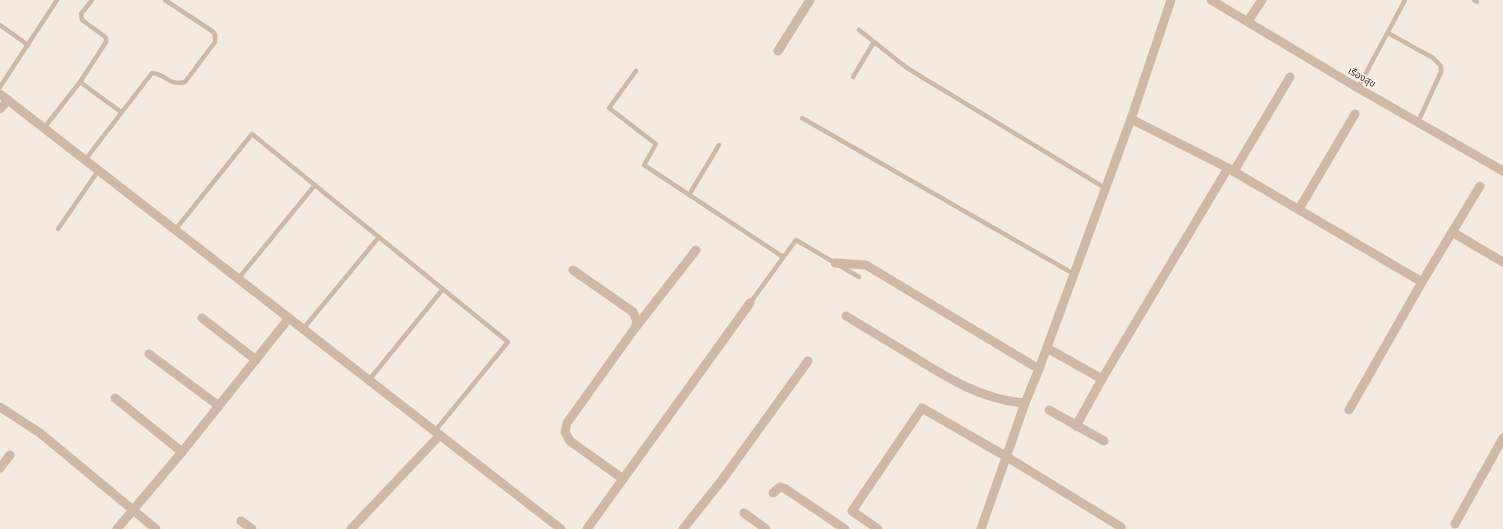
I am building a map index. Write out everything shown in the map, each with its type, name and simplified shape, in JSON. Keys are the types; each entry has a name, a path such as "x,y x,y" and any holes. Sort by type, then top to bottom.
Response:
{"street":[{"path":"778,51 810,0"},
{"path":"981,529 1025,403 1047,348 1131,119 1171,0"},
{"name":"เรืองสุข","path":"1211,0 1358,88 1503,171"},
{"path":"1248,22 1262,0"},
{"path":"1076,426 1102,379 1231,169 1290,77"},
{"path":"0,94 561,529"},
{"path":"0,109 8,100"},
{"path":"1299,209 1355,114"},
{"path":"1131,119 1231,169 1422,282"},
{"path":"1349,410 1422,282 1480,186"},
{"path":"1452,232 1503,262"},
{"path":"623,479 570,441 565,432 567,424 635,328 696,250"},
{"path":"835,263 866,265 1039,369"},
{"path":"574,270 633,312 637,321 635,328"},
{"path":"587,529 750,303"},
{"path":"846,316 953,381 987,396 1008,402 1025,403"},
{"path":"202,318 256,360"},
{"path":"117,529 182,452 289,318"},
{"path":"1047,348 1102,379"},
{"path":"149,354 219,406"},
{"path":"684,529 722,480 808,361"},
{"path":"115,398 182,452"},
{"path":"0,407 40,433 132,511 156,529"},
{"path":"878,529 852,511 922,408 1007,457 1121,527"},
{"path":"1049,410 1104,441"},
{"path":"351,529 438,433"},
{"path":"1455,524 1503,438"},
{"path":"0,468 10,455"},
{"path":"773,493 780,487 784,488 844,529"},
{"path":"744,513 766,529"},
{"path":"241,520 252,529"}],"lane":[{"path":"0,87 57,0"},
{"path":"44,128 80,82 106,42 106,38 104,36 82,20 81,14 92,0"},
{"path":"85,160 152,73 159,75 174,84 185,82 215,42 215,34 212,31 165,0"},
{"path":"1358,88 1405,0"},
{"path":"0,26 28,45"},
{"path":"859,30 906,68 1105,188"},
{"path":"1388,33 1434,58 1441,66 1441,72 1418,122"},
{"path":"853,78 874,42"},
{"path":"636,71 609,108 656,144 644,165 783,257"},
{"path":"80,82 121,112"},
{"path":"802,118 1074,274"},
{"path":"175,230 252,134 508,342 438,433"},
{"path":"689,195 718,145"},
{"path":"58,229 98,171"},
{"path":"238,279 315,186"},
{"path":"303,329 379,237"},
{"path":"750,303 796,240 859,277"},
{"path":"368,380 443,290"}]}
